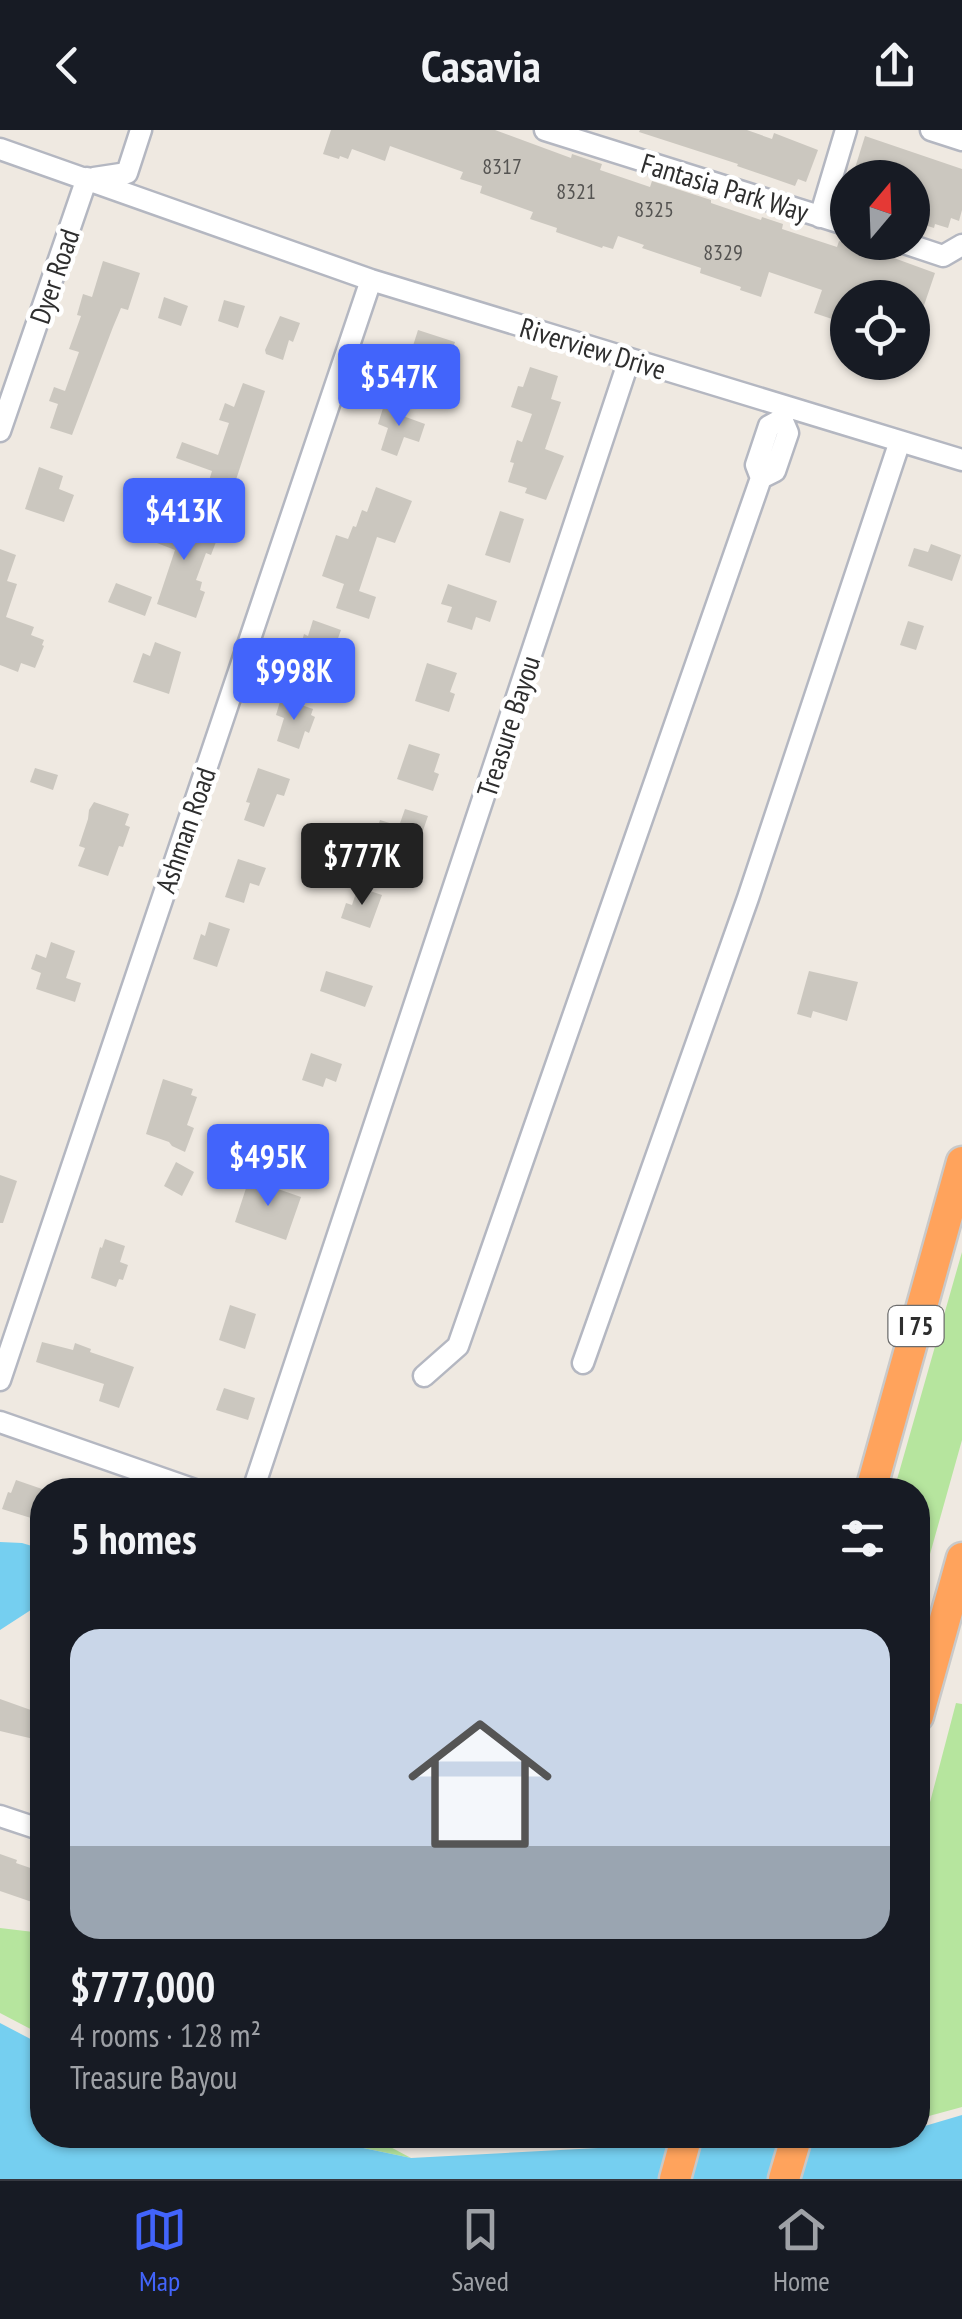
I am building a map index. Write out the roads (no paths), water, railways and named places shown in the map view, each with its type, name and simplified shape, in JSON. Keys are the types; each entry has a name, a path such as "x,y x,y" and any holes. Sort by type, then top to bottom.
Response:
{"highway":[{"name":"I 75","path":"874,1478 962,1162"},
{"path":"930,1672 962,1558"},
{"path":"675,2179 684,2148"},
{"path":"784,2179 793,2148"}],"street":[{"path":"87,178 127,174 142,130"},
{"name":"Fantasia Park Way","path":"544,130 830,220"},
{"path":"820,216 846,130"},
{"path":"931,130 962,140"},
{"name":"Riverview Drive","path":"0,150 370,280 629,360 784,413 962,460"},
{"name":"Dyer Road","path":"0,431 87,178"},
{"path":"930,252 943,256 962,246"},
{"name":"Ashman Road","path":"0,1380 370,280"},
{"name":"Treasure Bayou","path":"258,1478 629,360"},
{"path":"424,1376 458,1346 761,478 756,465 769,426 784,413"},
{"path":"582,1363 748,898 900,441"},
{"path":"0,1422 161,1478"},
{"path":"0,1816 30,1826"}],"water":[{"path":"0,1542 30,1545 30,1611 0,1630"},
{"path":"0,2023 30,2039 30,2148 363,2148 411,2158 600,2148 930,2148 930,2124 962,2115 962,2179 0,2179"}]}
